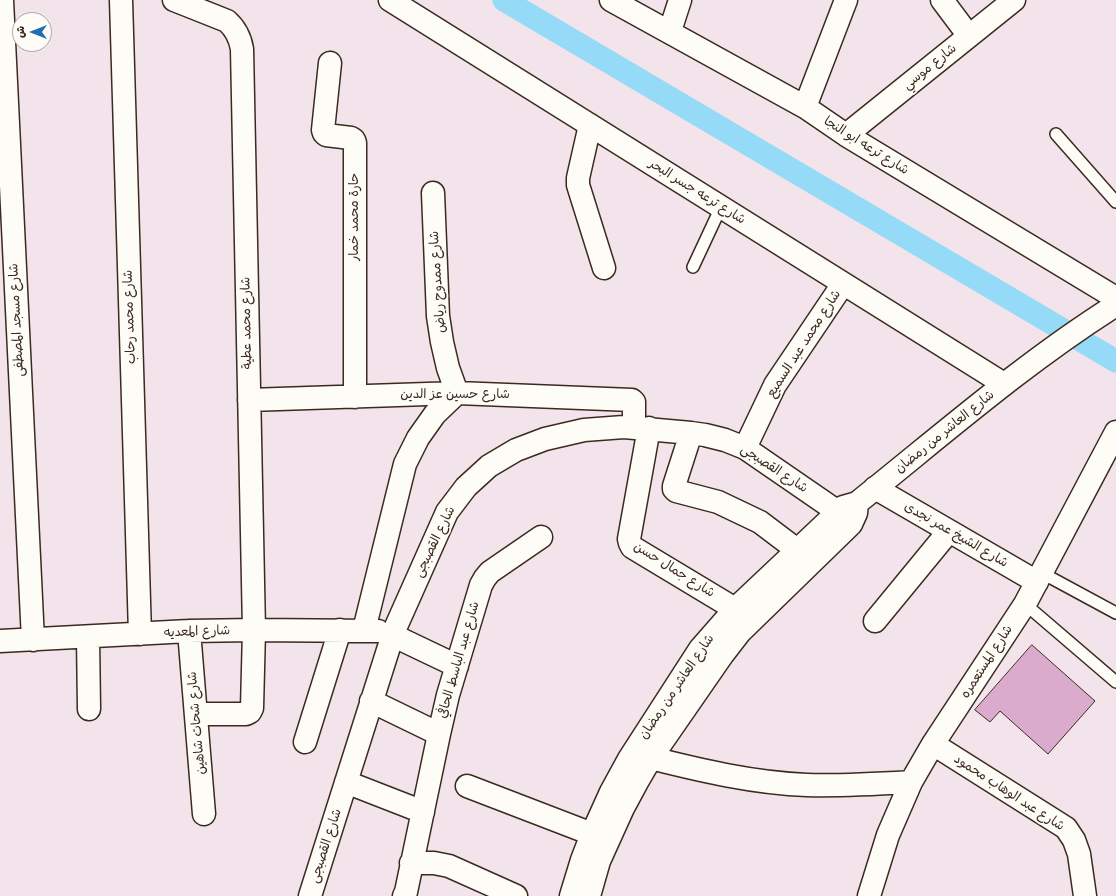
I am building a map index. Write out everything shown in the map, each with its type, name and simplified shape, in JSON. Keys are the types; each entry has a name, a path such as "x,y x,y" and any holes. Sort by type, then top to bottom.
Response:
{"street":[{"name":"شارع مسجد المصطفى","path":"2,0 33,640"},
{"name":"شارع محمد رحاب","path":"121,0 140,634"},
{"name":"شارع محمد عطية","path":"174,0 228,21 238,33 242,48 254,630 252,710 246,714 196,714"},
{"name":"شارع ترعه جسر البحر","path":"390,0 1004,384"},
{"name":"شارع ترعه ابو النجا","path":"612,0 805,107 846,135 1116,298"},
{"path":"670,32 680,0"},
{"path":"805,107 846,0"},
{"path":"942,0 969,36"},
{"name":"شارع موسي","path":"846,135 1014,0"},
{"name":"حارة محمد خمار","path":"330,63 323,130 326,135 351,138 355,143 355,397"},
{"path":"590,125 578,178 578,185 604,268"},
{"name":"شارع ممدوح رياض","path":"433,193 438,316 448,368 457,393"},
{"name":"شارع محمد عبد السميع","path":"744,448 775,385 843,284"},
{"name":"شارع العاشر من رمضان","path":"571,896 592,834 628,759 700,649 735,609 843,507 857,503 1004,384 1091,321 1116,305"},
{"path":"364,630 405,464 418,438 435,414 457,393"},
{"name":"شارع حسين عز الدين","path":"249,400 457,393 632,400 634,402 641,428"},
{"name":"شارع القصبجى","path":"310,896 393,633 447,512 466,487 489,466 516,450 545,439 584,430 624,427 691,432 725,440 744,448 838,512"},
{"name":"شارع جمال حسن","path":"641,428 629,539 630,544 632,547 735,609"},
{"path":"691,432 674,489 676,491 718,502 760,522 797,550"},
{"name":"شارع المستعمره","path":"869,896 888,836 911,782 933,744 1025,604 1116,432"},
{"name":"شارع الشيخ عمر نجدى","path":"875,488 949,531 1039,577"},
{"name":"شارع العاشر من رمضان","path":"589,896 599,861 610,834 651,758 740,632 851,524 856,513 857,503"},
{"path":"875,621 949,531"},
{"name":"شارع عبد الباسط الحافي","path":"404,896 448,696 480,585 490,572 541,538"},
{"path":"305,742 340,630"},
{"name":"شارع المعديه","path":"0,641 189,631 364,630 393,633"},
{"name":"شارع شحات شاهين","path":"189,631 204,814"},
{"path":"393,633 457,666"},
{"path":"88,637 89,709"},
{"path":"371,702 439,734"},
{"name":"شارع عبد الوهاب محمود","path":"933,744 1066,828 1074,840 1079,854 1084,896"},
{"path":"651,758 702,771 754,780 799,784 859,786 911,782"},
{"path":"346,782 423,812"},
{"path":"467,786 592,834"},
{"path":"411,863 434,863 449,866 516,896"}],"lane":[{"path":"1056,134 1116,202"},
{"path":"693,267 721,207"},
{"path":"1039,577 1116,613"},
{"path":"1025,604 1116,682"}],"building":[{"path":"1032,645 1095,701 1048,754 1000,711 990,722 975,710"}],"waterway":[{"path":"504,0 1116,361"}]}
